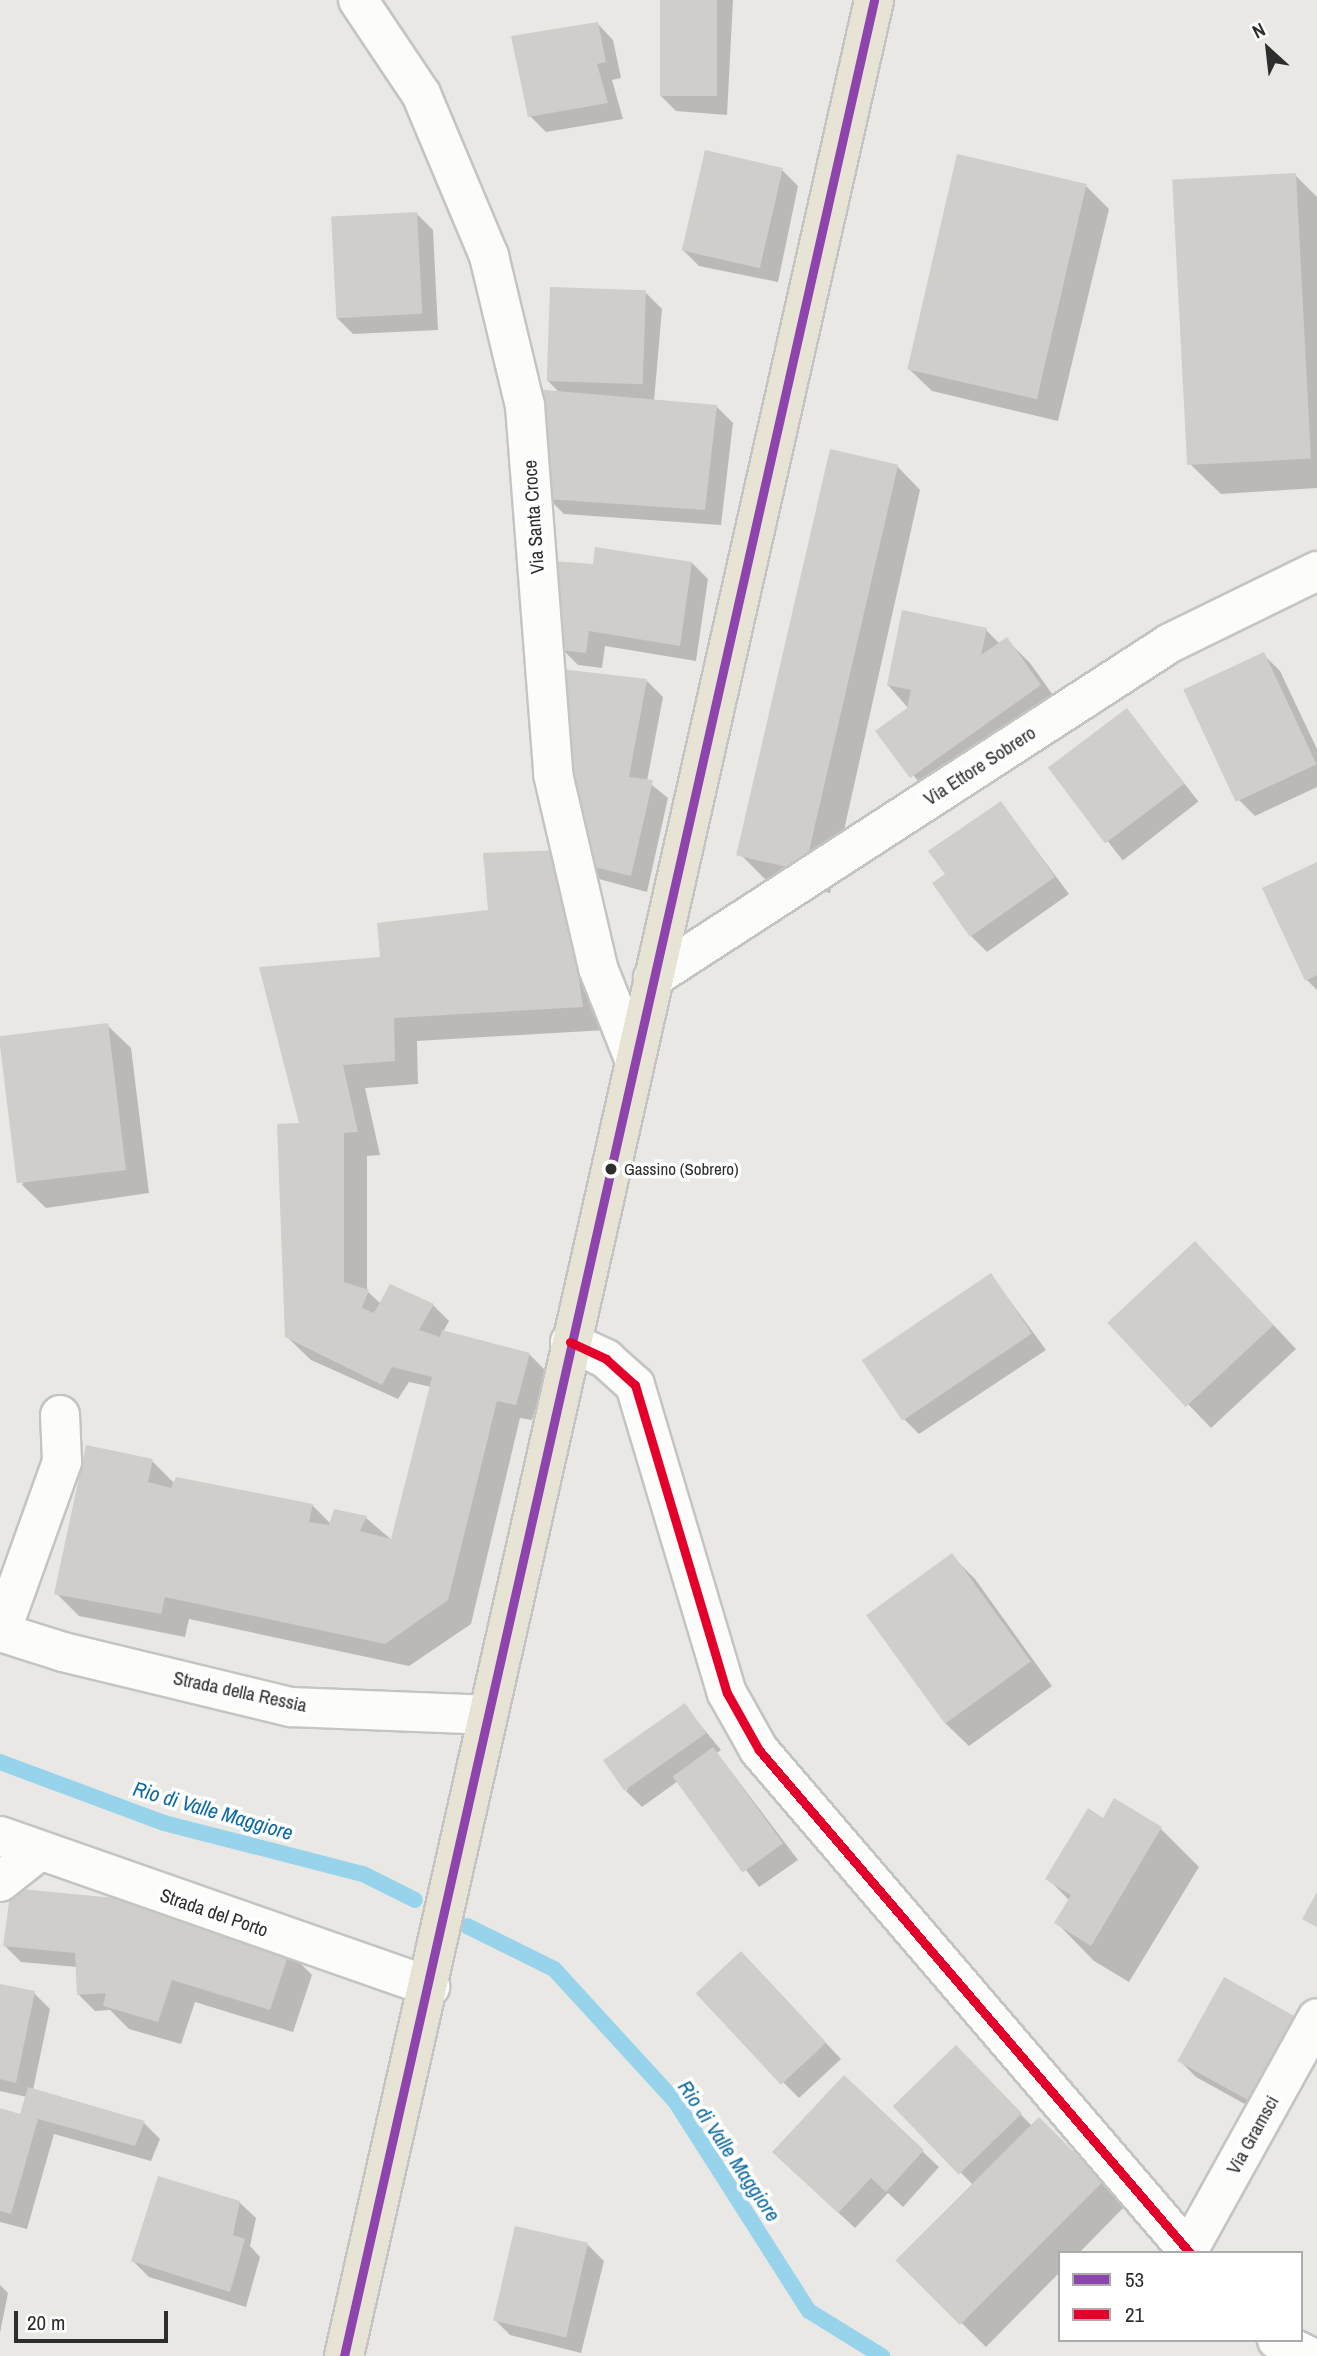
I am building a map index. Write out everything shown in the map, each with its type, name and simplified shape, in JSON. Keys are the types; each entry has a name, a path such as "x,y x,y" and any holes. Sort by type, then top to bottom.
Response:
{"main road":[{"path":"344,2356 429,1987 486,1715 874,0"}],"street":[{"name":"Via Santa Croce","path":"358,0 421,94 489,257 525,406 553,774 598,968 634,1059"},
{"name":"Via Ettore Sobrero","path":"653,978 1170,643 1317,571"},
{"path":"570,1342 607,1359 635,1385 727,1693 759,1750 1188,2251"},
{"path":"0,1632 62,1462 60,1415"},
{"name":"Strada della Ressia","path":"0,1632 63,1652 291,1707 486,1715"},
{"name":"Strada del Porto","path":"0,1836 38,1852 429,1987"},
{"path":"0,1882 38,1852"},
{"name":"Via Gramsci","path":"1190,2251 1317,2018"},
{"path":"1281,2342 1309,2356"}],"building":[{"path":"660,0 717,0 717,96 660,96"},
{"path":"598,22 606,62 597,64 608,103 528,117 511,36"},
{"path":"705,150 783,168 760,268 682,250"},
{"path":"957,154 1087,184 1037,399 907,369"},
{"path":"1296,173 1311,459 1187,465 1172,179"},
{"path":"417,212 422,314 336,318 331,217"},
{"path":"550,287 646,290 643,384 547,381"},
{"path":"534,389 717,405 705,510 546,499"},
{"path":"830,449 898,465 804,871 736,855"},
{"path":"595,547 692,562 680,646 589,631 586,653 560,650 553,561 593,564"},
{"path":"902,610 987,628 981,655 1007,637 1041,685 910,778 875,731 907,708 911,690 887,685"},
{"path":"1264,652 1316,764 1236,802 1183,690"},
{"path":"561,669 647,679 629,777 653,780 631,876 581,864"},
{"path":"1127,708 1184,784 1105,843 1048,768"},
{"path":"1001,801 1055,877 970,937 932,883 945,874 928,851"},
{"path":"560,850 583,1007 394,1018 395,1061 343,1065 358,1132 344,1133 344,1282 369,1290 362,1308 374,1313 390,1284 434,1304 419,1330 440,1337 442,1330 530,1353 516,1405 497,1401 448,1600 385,1644 165,1597 161,1614 54,1594 86,1445 153,1459 148,1482 171,1488 176,1477 313,1504 309,1522 329,1525 334,1509 367,1516 360,1531 391,1539 432,1377 392,1367 382,1385 285,1337 277,1124 299,1123 259,967 380,957 377,923 488,910 483,853"},
{"path":"1317,862 1317,975 1305,981 1262,888"},
{"path":"108,1023 126,1170 17,1183 0,1036"},
{"path":"1195,1241 1273,1325 1186,1407 1107,1323"},
{"path":"991,1273 1032,1334 902,1421 862,1360"},
{"path":"952,1553 1031,1661 945,1724 866,1615"},
{"path":"685,1703 706,1733 624,1791 603,1760"},
{"path":"713,1747 783,1843 742,1873 673,1776"},
{"path":"1114,1798 1162,1827 1091,1946 1054,1923 1071,1895 1045,1879 1088,1808 1103,1818"},
{"path":"11,1888 125,1899 290,1950 270,2010 172,1980 158,2022 103,2006 106,1993 77,1995 75,1953 3,1946"},
{"path":"1317,1892 1317,1927 1302,1919"},
{"path":"741,1951 826,2042 781,2085 696,1993"},
{"path":"1224,1977 1300,2019 1254,2103 1177,2061"},
{"path":"0,1984 35,1991 16,2083 0,2079"},
{"path":"956,2045 1022,2113 959,2174 893,2106"},
{"path":"844,2075 924,2150 886,2192 871,2178 838,2213 772,2152"},
{"path":"28,2087 145,2121 135,2146 38,2119 11,2214 0,2211 0,2108 20,2114"},
{"path":"1039,2117 1103,2181 960,2325 895,2261"},
{"path":"158,2176 240,2201 233,2235 245,2239 230,2292 131,2261"},
{"path":"515,2226 588,2243 566,2337 493,2321"}],"waterway":[{"name":"Rio di Valle Maggiore","path":"0,1762 164,1823 363,1874 415,1900"},
{"name":"Rio di Valle Maggiore","path":"467,1926 554,1969 675,2101 809,2311 882,2356"}],"transit line":[{"name":"53","path":"344,2356 874,0"},
{"name":"21","path":"570,1342 606,1359 635,1385 727,1693 759,1750 1188,2251"}],"place":[{"name":"Gassino (Sobrero)","path":"611,1169"}]}
